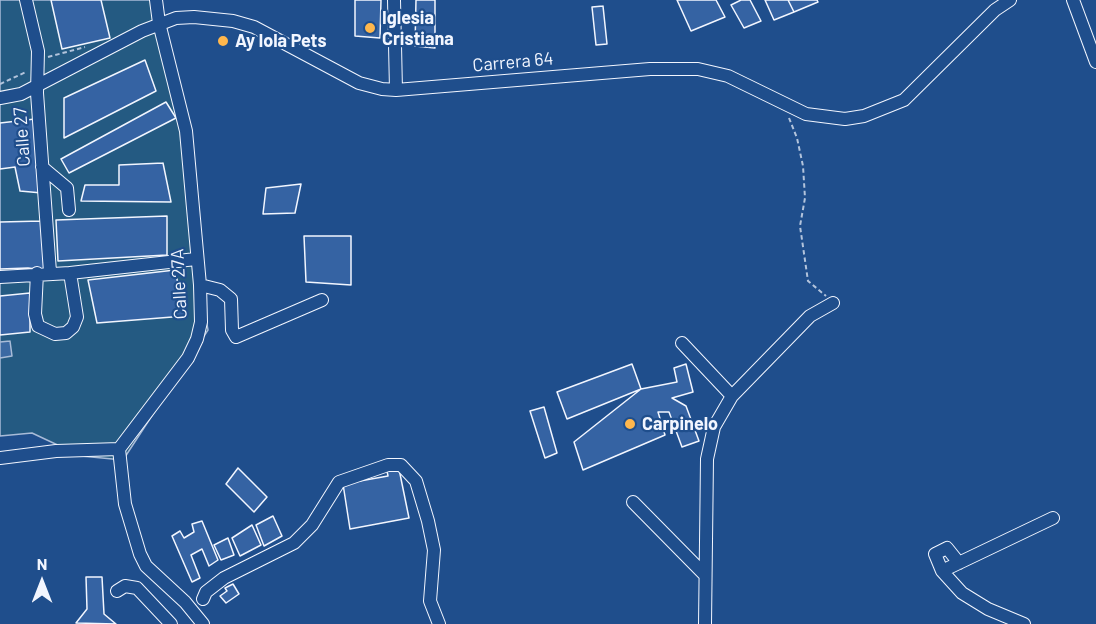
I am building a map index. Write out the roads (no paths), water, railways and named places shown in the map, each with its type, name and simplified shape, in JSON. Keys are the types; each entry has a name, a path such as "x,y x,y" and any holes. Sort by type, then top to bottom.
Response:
{"street":[{"name":"Calle 27","path":"26,0 38,62 42,167 50,272"},
{"name":"Calle 27A","path":"119,449 188,358 197,339 201,322 200,285 186,131 159,23 156,0"},
{"path":"394,0 396,90"},
{"name":"Carrera 64","path":"0,98 21,94 159,23 194,17 233,21 254,27 359,83 396,90 669,68 698,69 728,76 783,105 806,114 845,119 864,117 904,99 995,10 1010,0"},
{"path":"1073,0 1096,62"},
{"path":"42,167 67,188 69,210"},
{"path":"0,277 50,272 70,273 196,259"},
{"path":"37,273 35,314 38,326 55,334 66,333 73,327 77,317 70,273"},
{"path":"200,285 220,290 231,299 232,330 236,337 322,300"},
{"path":"705,624 707,459 714,428 732,396 810,316 833,303"},
{"path":"682,343 732,396"},
{"path":"0,458 56,451 119,449 125,504 143,560 203,624"},
{"path":"203,599 206,592 224,578 294,543 312,525 339,482 388,465 401,465 416,481 428,520 434,550 430,601 439,624"},
{"path":"633,502 705,575"},
{"path":"942,572 1053,518"},
{"path":"959,563 951,551 943,548 935,554 942,572 962,593 1024,624"},
{"path":"117,591 125,586 137,588 171,624"}],"place":[{"name":"Iglesia Cristiana","path":"370,28"},
{"name":"Ay lola Pets","path":"223,41"},
{"name":"Carpinelo","path":"630,424"}]}
